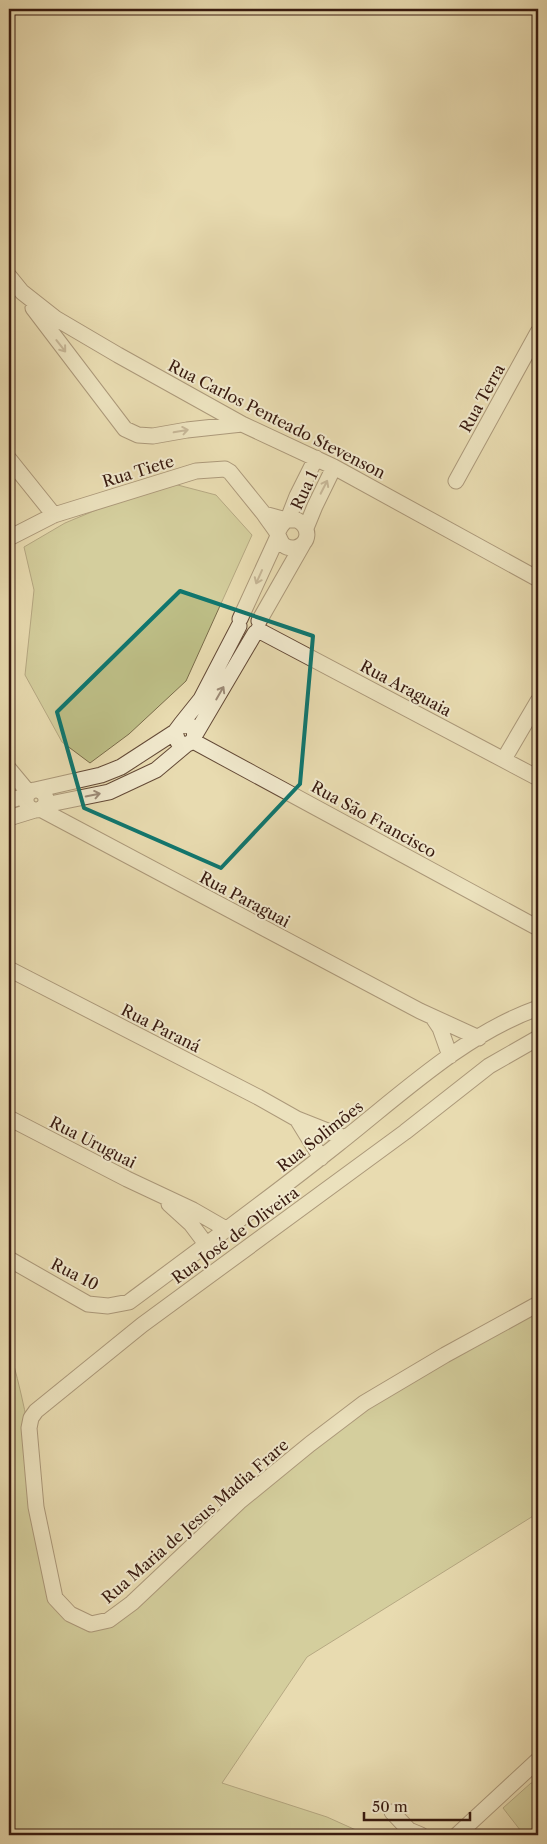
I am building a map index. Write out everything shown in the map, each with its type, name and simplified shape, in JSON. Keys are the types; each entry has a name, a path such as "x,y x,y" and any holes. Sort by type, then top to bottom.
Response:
{"street":[{"name":"Rua Carlos Penteado Stevenson","path":"9,276 22,292 54,318 242,424 334,467 538,579"},
{"path":"22,292 55,338 126,429 138,435 153,436 242,424"},
{"name":"Rua Terra","path":"456,481 538,332"},
{"name":"Rua 1","path":"287,520 316,458"},
{"path":"9,459 54,515"},
{"name":"Rua 1","path":"306,528 314,506 334,467"},
{"name":"Rua Tiete","path":"9,538 54,515 196,471 225,469 230,472 264,514 278,535"},
{"path":"9,818 40,808 109,792 156,770 192,740 257,628 307,535 306,528 301,521 287,520 264,514"},
{"path":"9,801 31,793 101,775 121,767 178,728 201,699 239,622 278,535 287,520"},
{"path":"278,535 282,544 290,548 303,544"},
{"name":"Rua Araguaia","path":"239,622 244,633 248,635 257,628 538,778"},
{"path":"504,759 538,701"},
{"name":"Rua São Francisco","path":"178,728 178,742 184,745 192,740 538,928"},
{"path":"9,769 31,793 44,794 46,800 40,808"},
{"name":"Rua Paraguai","path":"40,808 434,1019 479,1038"},
{"name":"Rua Paraná","path":"9,969 249,1092 297,1119 345,1138"},
{"name":"Rua Solimões","path":"129,1302 321,1158 450,1056 505,1023 538,1008"},
{"path":"434,1019 440,1028 450,1056"},
{"name":"Rua José de Oliveira","path":"36,1507 29,1428 36,1411 142,1325 404,1132 489,1066 538,1038"},
{"name":"Rua Uruguai","path":"9,1118 161,1196 193,1210 226,1229"},
{"name":"Rua Paraná","path":"297,1119 321,1158"},
{"name":"Rua Uruguai","path":"161,1196 191,1224 206,1244"},
{"name":"Rua 10","path":"9,1259 88,1304 108,1306 129,1302"},
{"name":"Rua Maria de Jesus Madia Frare","path":"36,1507 55,1598 70,1614 91,1624 110,1620 132,1603 238,1502 364,1403 445,1355 538,1304"},
{"path":"457,1835 538,1760"},
{"path":"392,1812 409,1830 421,1835"}],"highlighted area":[{"path":"180,591 313,636 300,784 221,868 84,808 57,712"}],"green space":[{"path":"170,483 216,495 252,535 186,681 129,734 90,763 62,742 25,675 34,590 24,547 65,523 113,503"},
{"path":"538,1304 538,1513 307,1657 222,1783 327,1817 367,1835 9,1835 9,1348 31,1441 55,1598 70,1614 109,1620 310,1444"},
{"path":"531,1783 538,1783 538,1835 524,1835 503,1808"}]}
